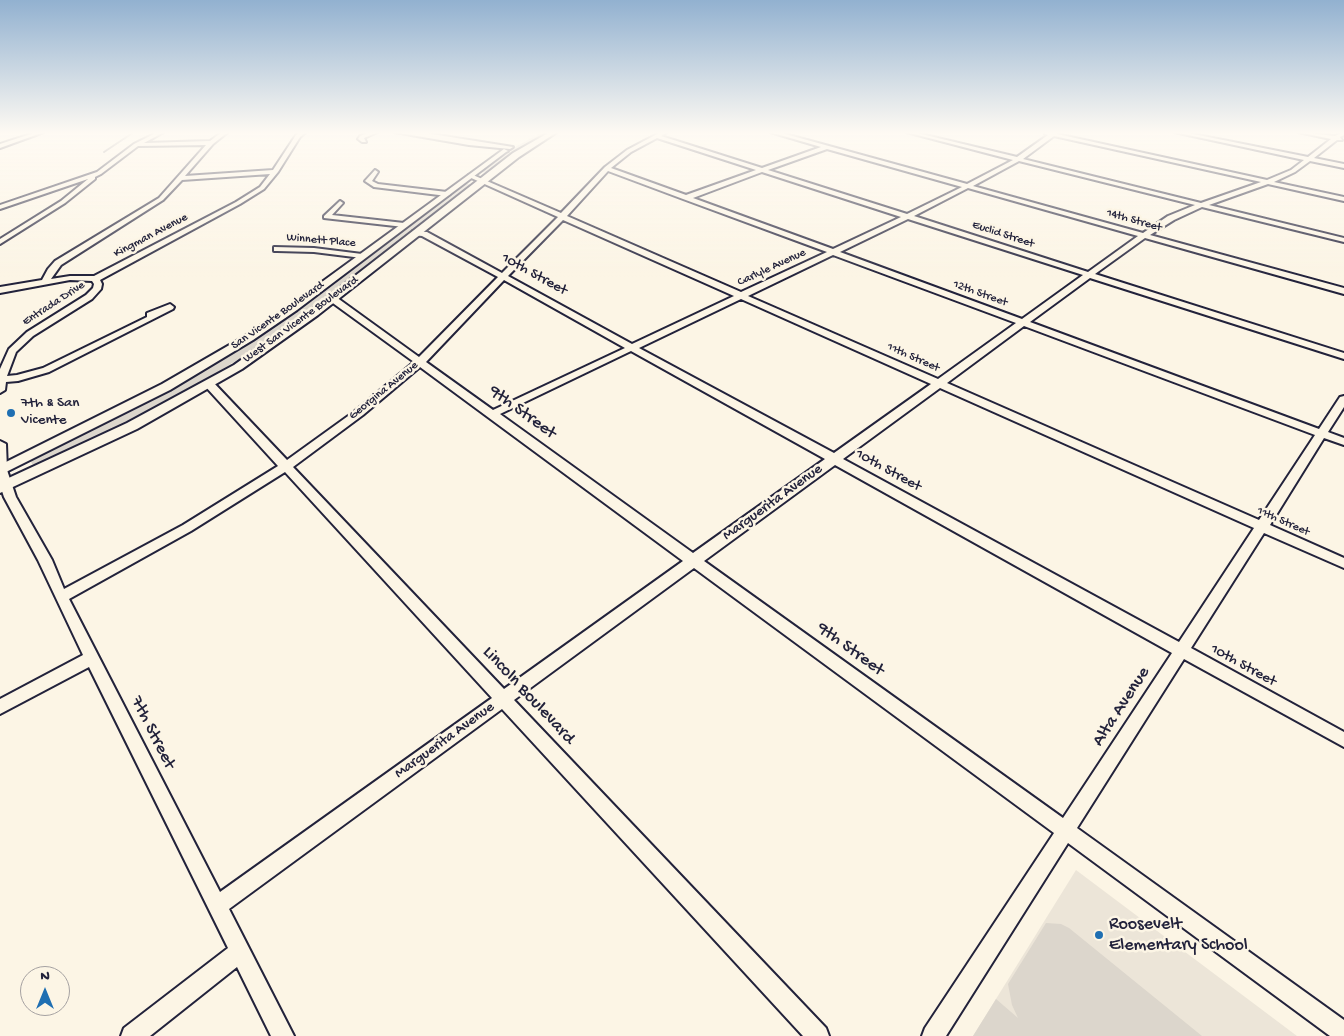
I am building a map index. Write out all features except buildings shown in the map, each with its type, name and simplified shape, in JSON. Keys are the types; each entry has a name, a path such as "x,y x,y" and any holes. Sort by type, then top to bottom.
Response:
{"main road":[{"name":"San Vicente Boulevard","path":"2,479 105,419 212,362 293,308 465,180"},
{"name":"West San Vicente Boulevard","path":"2,479 132,426 209,384 282,337 483,182"}],"street":[{"path":"0,207 78,180"},
{"path":"0,242 63,202 91,180"},
{"path":"46,281 48,275 58,263 161,199 178,180"},
{"name":"Kingman Avenue","path":"95,280 252,195 262,188 268,180"},
{"path":"369,180 376,186 447,194"},
{"name":"11th Street","path":"480,180 562,215 1344,563"},
{"name":"Georgina Avenue","path":"61,597 187,528 286,466 359,412 420,362 595,180"},
{"name":"12th Street","path":"639,180 1344,442"},
{"path":"685,198 734,180"},
{"name":"Euclid Street","path":"795,180 1344,356"},
{"name":"14th Street","path":"947,180 1344,291"},
{"name":"Carlyle Avenue","path":"492,414 978,180"},
{"path":"1103,180 1344,240"},
{"path":"1261,180 1344,199"},
{"name":"Marguerita Avenue","path":"218,905 694,559 1144,236 1171,218 1200,205 1272,180"},
{"path":"340,204 326,217 404,225"},
{"name":"10th Street","path":"416,233 424,234 504,277 1344,740"},
{"name":"Winnett Place","path":"277,249 314,250 362,256"},
{"name":"Entrada Drive","path":"0,290 76,277 95,280 98,284 97,289 90,297 40,327 18,344 9,356 0,383"},
{"name":"9th Street","path":"333,299 694,559 1344,1033"},
{"path":"0,383 46,370 170,307"},
{"name":"Lincoln Boulevard","path":"209,384 818,1036"},
{"name":"Alta Avenue","path":"933,1036 1344,399"},
{"name":"7th Street","path":"0,444 2,479 10,497 45,560 91,658 283,1036"},
{"path":"0,707 91,658"},
{"path":"132,1036 240,952"}],"shaded area":[{"path":"466,183 473,185 332,294 253,350 202,382 134,419 41,464 32,464 31,461 34,458 136,409 227,357 283,319"},
{"name":"Roosevelt Elementary School","path":"1076,870 1297,1036 973,1036"},
{"path":"1046,923 1061,924 1069,928 1202,1036 973,1036 996,999 1018,1018 1012,1005 1008,984"}],"place":[{"name":"7th & San Vicente","path":"11,413"},
{"name":"Roosevelt Elementary School","path":"1099,935"}]}
